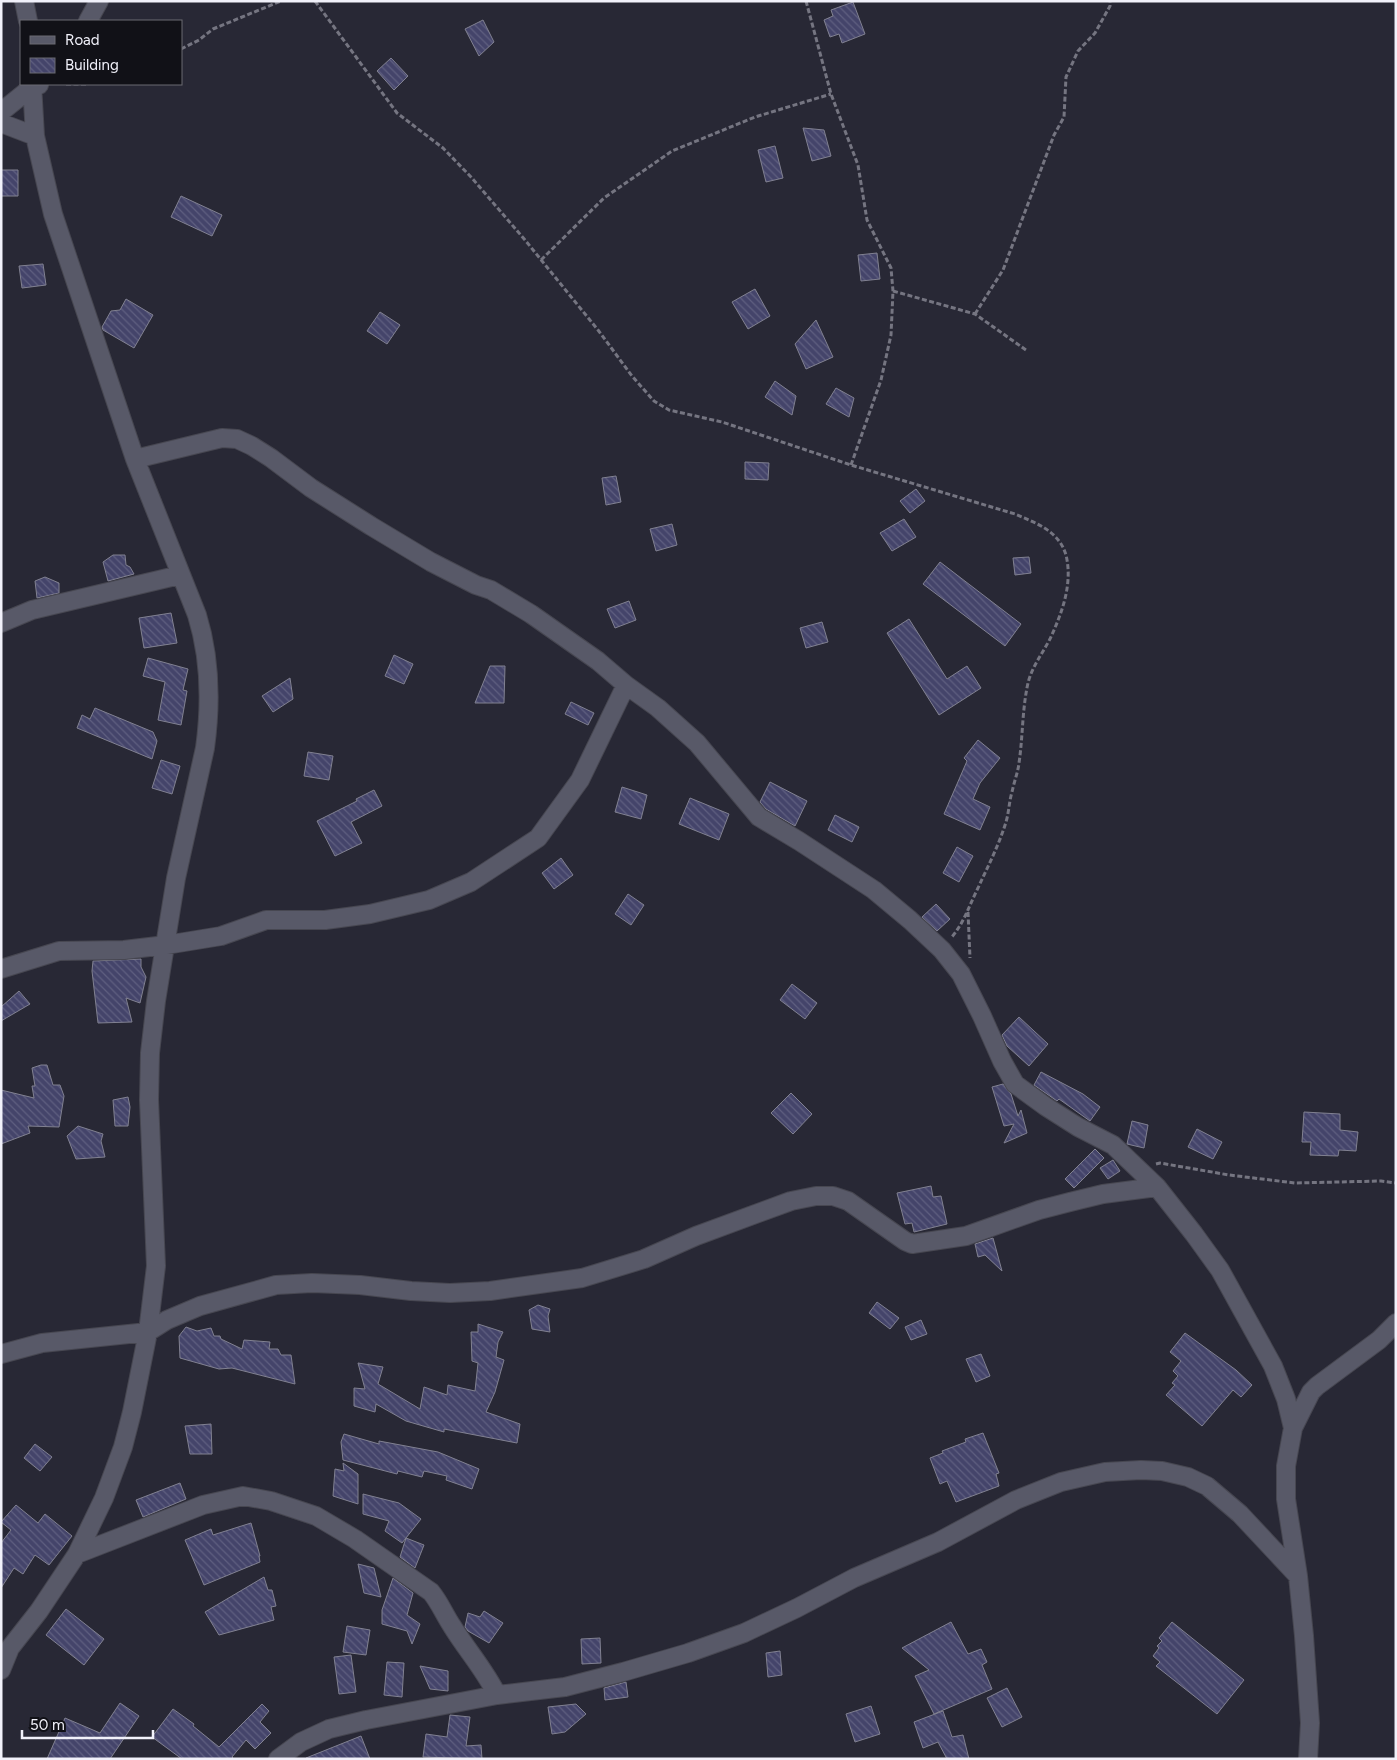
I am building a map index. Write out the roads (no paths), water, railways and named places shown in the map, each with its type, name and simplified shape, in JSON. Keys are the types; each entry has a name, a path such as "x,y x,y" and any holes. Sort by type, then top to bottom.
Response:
{"street":[{"path":"24,1 28,20"},
{"path":"89,20 99,1"},
{"path":"1,112 36,85"},
{"path":"1,1670 10,1648 39,1611 77,1554 104,1498 124,1447 148,1332 156,1266 149,1100 150,1053 156,1001 176,878 208,727 207,661 204,638 197,615 135,459 53,214 35,136 36,85"},
{"path":"1,123 35,136"},
{"path":"135,459 222,438 237,439 252,446 311,488 408,549 463,579 491,590 531,614 598,661 626,685 658,708 696,743 759,817 874,890 942,950 961,974 1002,1061 1015,1084 1078,1127 1113,1145 1157,1187 1220,1270 1254,1330 1274,1366 1283,1390 1293,1428"},
{"path":"1,624 32,610 180,575"},
{"path":"1,969 59,951 124,950 221,936 266,920 325,920 370,914 429,900 471,882 538,838 580,780 626,685"},
{"path":"1,1354 42,1343 148,1332 167,1320 200,1306 276,1285 312,1283 360,1285 450,1293 490,1291 582,1278 644,1259 696,1236 775,1206 816,1196 833,1196 848,1201 904,1241 912,1244 966,1236 1039,1210 1103,1194 1157,1187"},
{"path":"1308,1759 1310,1723 1304,1636 1298,1576 1286,1499 1286,1466 1293,1428 1311,1392 1379,1340 1396,1323"},
{"path":"278,1759 301,1742 330,1729 366,1720 497,1695 556,1688 688,1653 744,1633 854,1578 938,1542 1016,1500 1062,1482 1105,1472 1162,1471 1188,1477 1207,1486 1240,1514 1298,1576"},
{"path":"77,1554 203,1506 243,1496 271,1501 316,1516 355,1539 431,1592 497,1695"}]}
